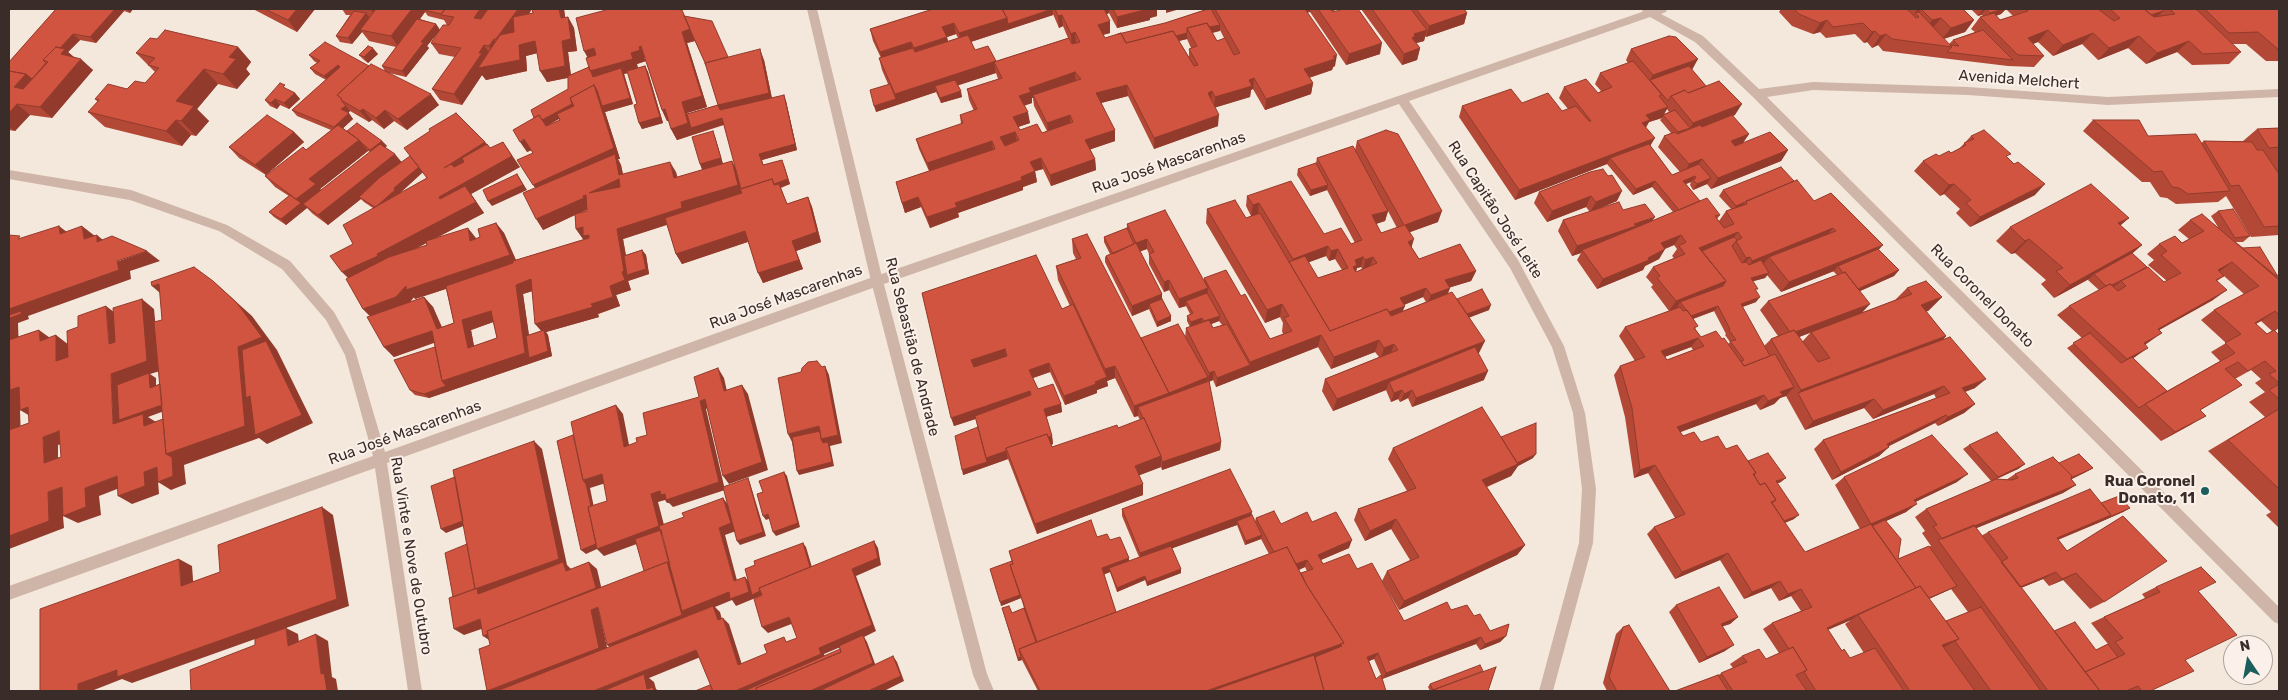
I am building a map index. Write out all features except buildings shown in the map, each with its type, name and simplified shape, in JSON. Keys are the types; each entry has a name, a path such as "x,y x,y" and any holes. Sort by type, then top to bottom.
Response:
{"street":[{"name":"Rua Sebastião de Andrade","path":"812,9 877,281 980,675 987,691"},
{"name":"Rua José Mascarenhas","path":"9,593 877,281 1402,100 1652,10"},
{"name":"Rua Coronel Donato","path":"1652,10 1699,39 1757,94 2279,617"},
{"name":"Avenida Melchert","path":"1757,94 1813,86 1968,91 2108,101 2279,93"},
{"name":"Rua Capitão José Leite","path":"1402,100 1514,264 1558,346 1579,413 1589,489 1586,543 1546,691"},
{"name":"Rua Vinte e Nove de Outubro","path":"9,174 132,196 223,228 286,265 330,316 351,354 380,459 415,691"}],"place":[{"name":"Rua Coronel Donato, 11","path":"2205,491"}]}
